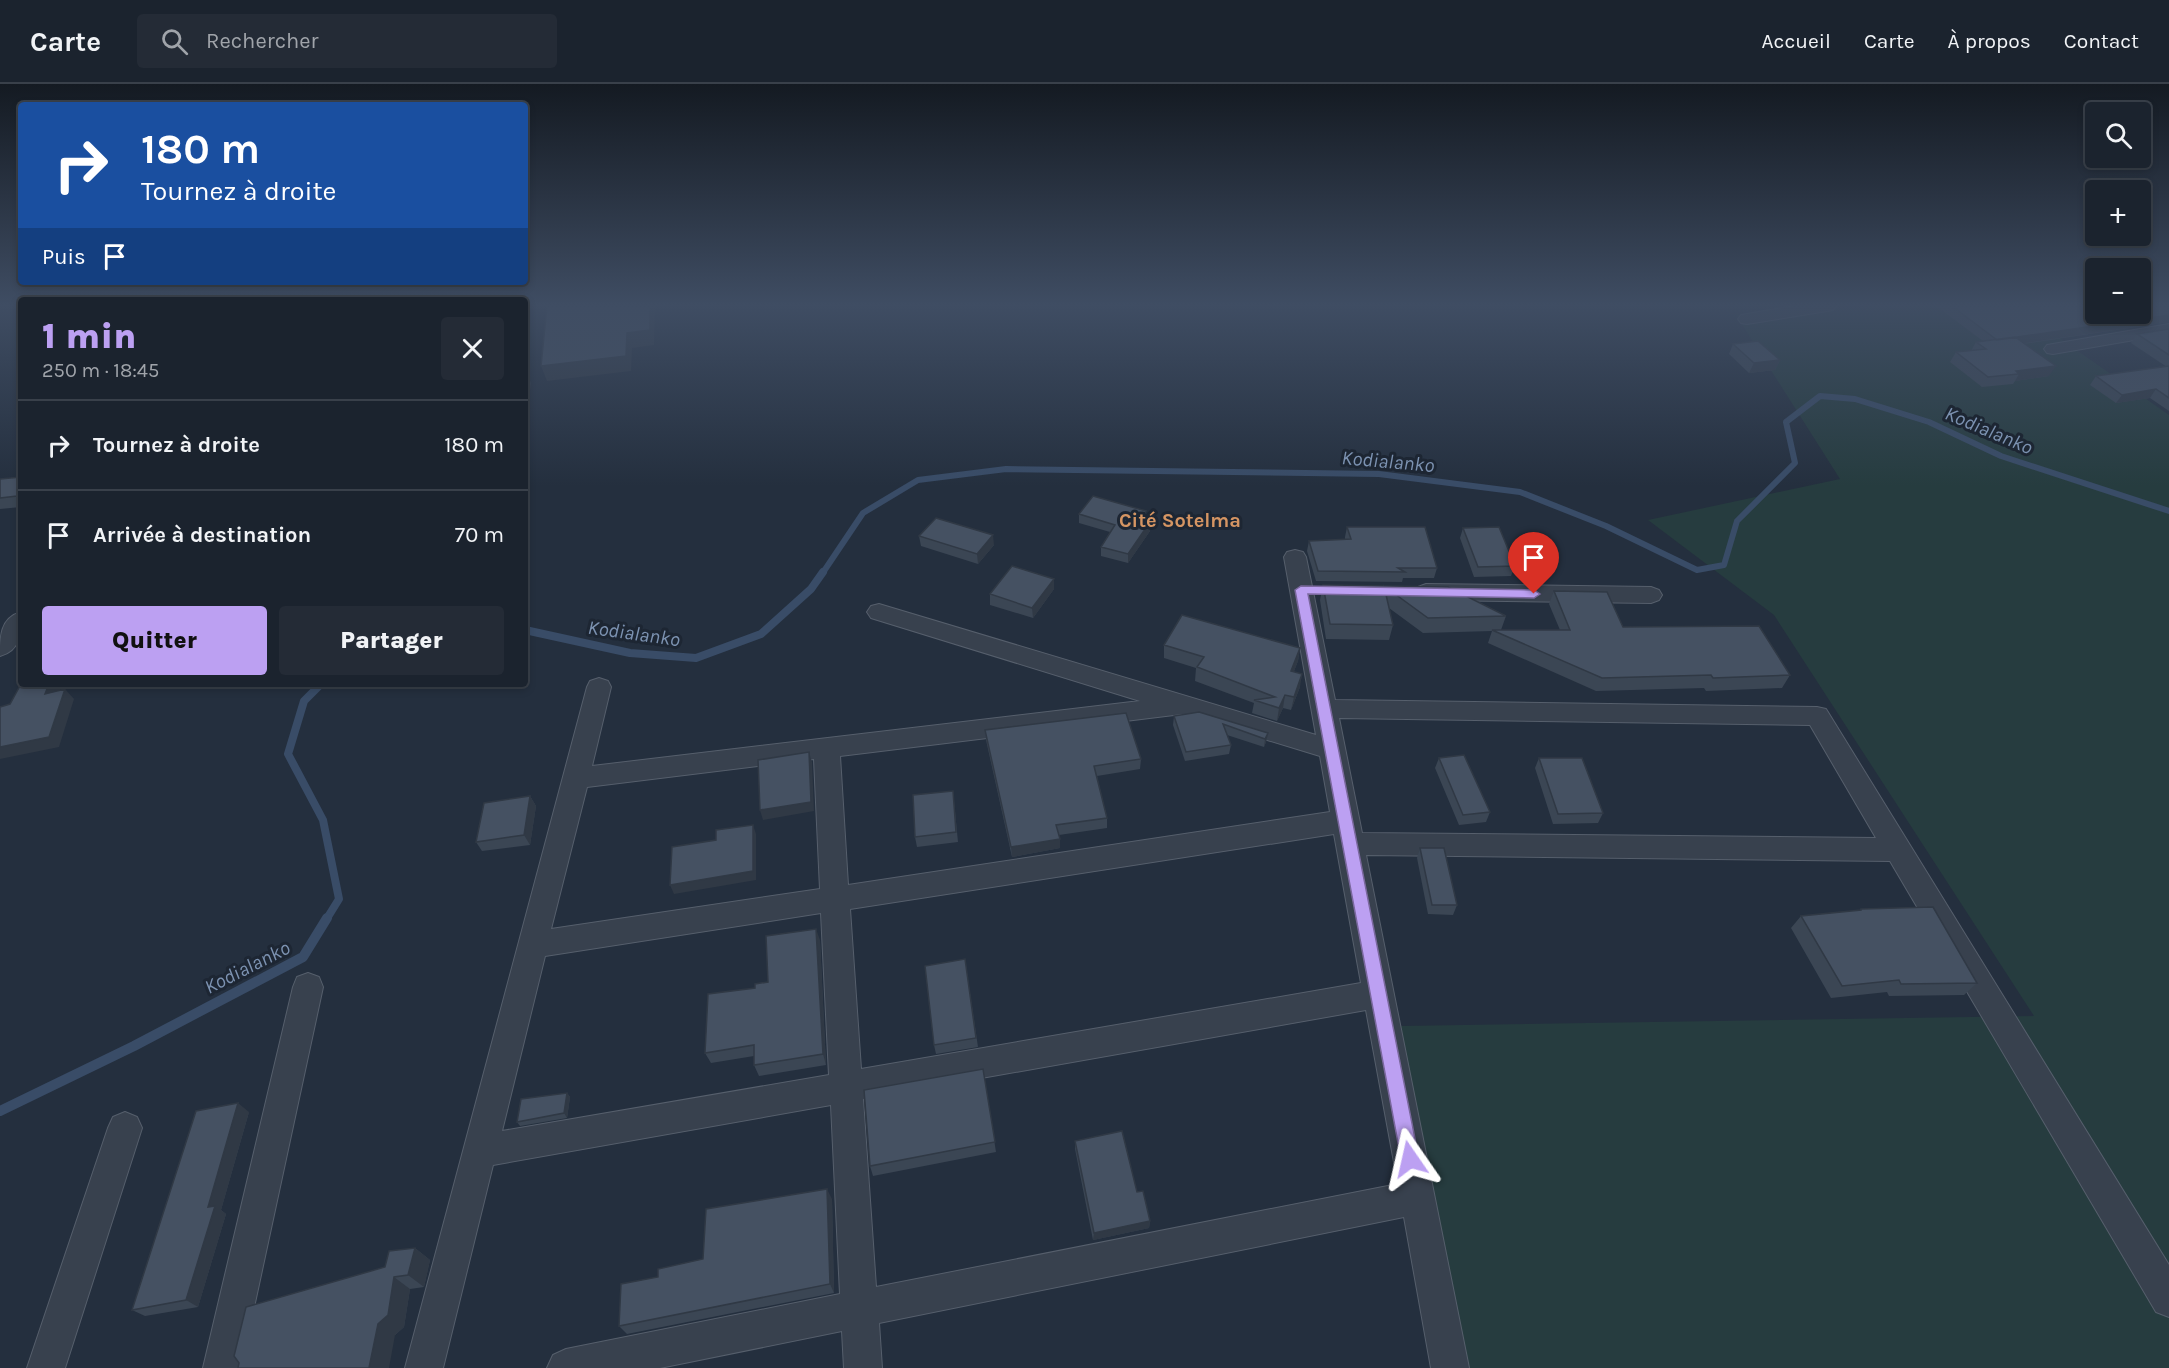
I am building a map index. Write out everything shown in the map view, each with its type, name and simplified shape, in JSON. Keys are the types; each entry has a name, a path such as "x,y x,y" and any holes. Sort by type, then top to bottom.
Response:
{"street":[{"path":"1295,557 1312,590 1324,709 1450,1368"},
{"path":"1406,592 1651,595"},
{"path":"879,612 1332,750"},
{"path":"1,650 18,624"},
{"path":"424,1368 599,687"},
{"path":"576,778 1180,705"},
{"path":"1324,709 1817,716 2169,1299"},
{"path":"826,748 863,1368"},
{"path":"533,945 835,897 1347,833 1898,850"},
{"path":"222,1368 308,987"},
{"path":"480,1151 1378,994"},
{"path":"46,1368 125,1128"},
{"path":"566,1368 1417,1197"}],"green space":[{"path":"1768,366 2099,366 2169,415 2169,1368 1463,1368 1401,1026 2034,1016 1774,615 1648,520 1840,479"}],"building":[{"path":"1974,366 2056,366 2016,371 2019,374 1988,377"},
{"path":"2169,366 2169,398 2156,389 2122,395 2096,376"},
{"path":"18,477 17,496 0,498 0,479"},
{"path":"1093,496 1146,511 1140,519 1150,522 1128,554 1101,547 1115,525 1079,514"},
{"path":"936,518 993,535 977,554 919,536"},
{"path":"1347,527 1425,527 1437,568 1398,568 1405,572 1318,571 1309,541 1351,539"},
{"path":"1499,527 1515,566 1478,567 1463,528"},
{"path":"1012,566 1054,579 1032,608 990,594"},
{"path":"1323,585 1448,587 1506,616 1428,618 1384,586 1393,625 1330,624"},
{"path":"1554,591 1607,592 1623,627 1759,626 1790,675 1602,678 1492,630 1570,630"},
{"path":"1182,615 1300,648 1291,671 1302,674 1294,697 1285,695 1279,708 1254,700 1275,697 1197,667 1204,657 1164,645"},
{"path":"19,687 48,687 45,694 65,689 49,737 0,747 0,707 10,704"},
{"path":"1199,712 1268,733 1265,739 1223,724 1231,745 1186,752 1174,716"},
{"path":"1126,713 1141,759 1094,766 1107,818 1056,825 1060,839 1011,847 985,730"},
{"path":"809,752 811,802 760,810 758,760"},
{"path":"1464,755 1490,812 1463,815 1439,758"},
{"path":"1539,758 1582,758 1603,813 1558,814"},
{"path":"953,791 956,832 915,837 913,795"},
{"path":"530,796 524,835 476,842 484,803"},
{"path":"753,825 753,871 670,885 672,847 716,840 716,830"},
{"path":"1420,848 1444,848 1457,905 1432,905"},
{"path":"1933,907 1977,983 1901,984 1899,980 1842,986 1801,916 1861,909"},
{"path":"816,929 823,1054 754,1065 754,1045 705,1053 708,994 755,988 755,984 768,982 766,936"},
{"path":"965,959 976,1038 934,1045 925,966"},
{"path":"983,1069 995,1142 870,1166 864,1090"},
{"path":"567,1093 564,1113 517,1122 521,1099"},
{"path":"238,1103 208,1207 215,1206 186,1300 132,1310 196,1111"},
{"path":"1122,1131 1137,1192 1143,1191 1150,1221 1094,1233 1075,1141"},
{"path":"827,1189 830,1284 619,1326 621,1284 658,1277 658,1269 703,1259 706,1209"},
{"path":"415,1248 408,1275 394,1277 388,1315 378,1324 369,1368 238,1368 239,1363 234,1356 246,1307 385,1267 389,1251"}],"waterway":[{"name":"Kodialanko","path":"822,574 863,513 918,480 1006,469 1379,474 1520,492 1606,526 1697,570 1724,565 1737,521 1795,463 1786,422 1820,396 1855,399 1929,422 2001,456 2169,511"},
{"name":"Kodialanko","path":"528,631 630,653 696,658 761,634 811,589 823,572"},
{"name":"Kodialanko","path":"318,687 304,701 288,754 323,820 339,899 326,920"},
{"name":"Kodialanko","path":"0,1111 134,1046 303,957 327,918"}],"district":[{"name":"Cité Sotelma","path":"1180,520"}],"route":[{"path":"1410,1159 1301,590 1534,594"}]}
